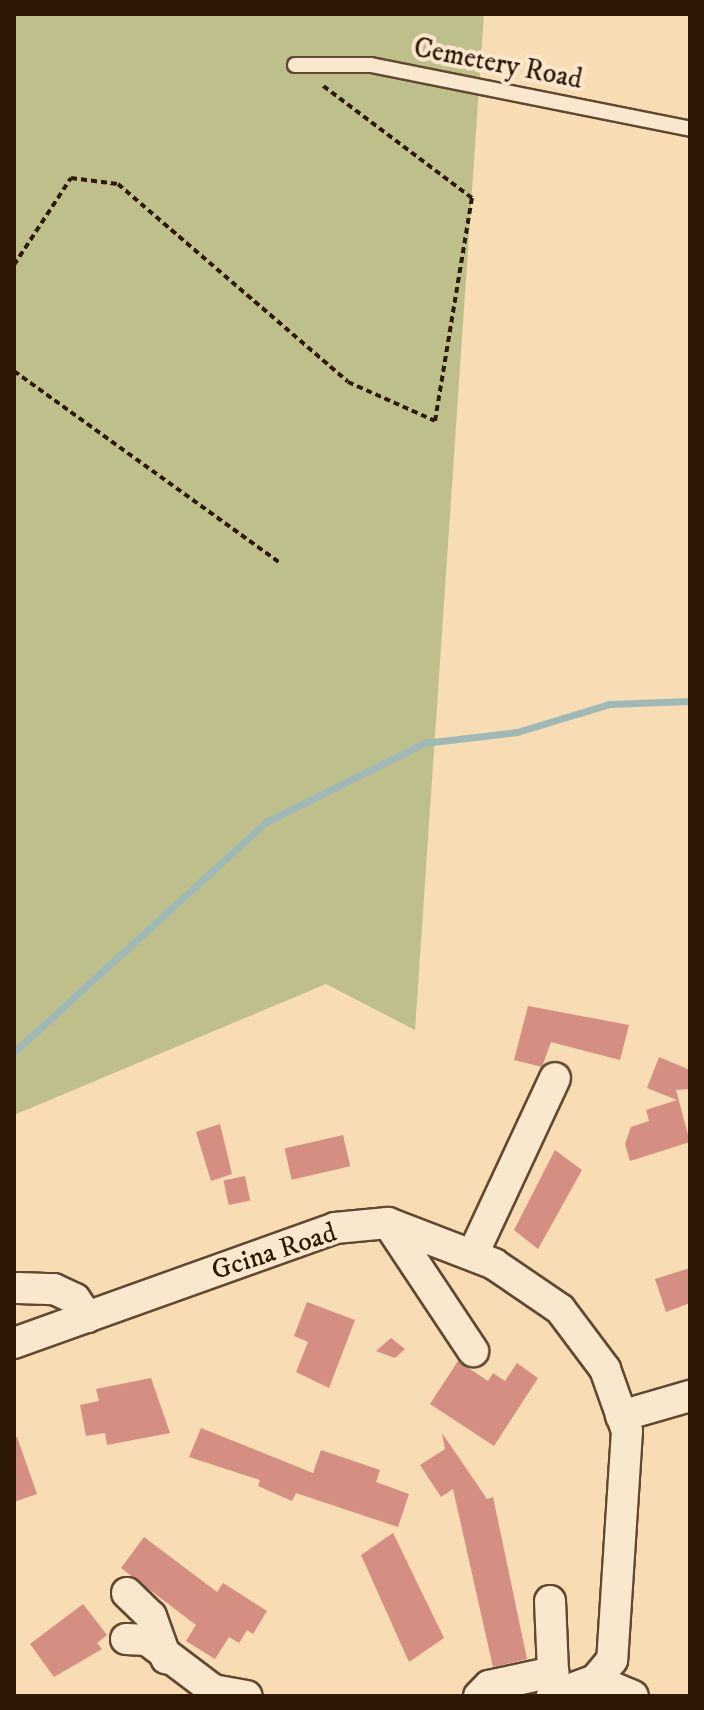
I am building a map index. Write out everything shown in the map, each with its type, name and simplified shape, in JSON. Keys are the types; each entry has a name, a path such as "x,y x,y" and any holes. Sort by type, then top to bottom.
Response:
{"street":[{"path":"473,1254 555,1078"},
{"path":"388,1223 473,1351"},
{"name":"Gcina Road","path":"14,1343 335,1228 388,1223 473,1254 560,1309 605,1369 627,1431 612,1660 595,1680"},
{"path":"18,1288 54,1289 75,1299 87,1317"},
{"path":"621,1416 690,1396"},
{"path":"127,1593 151,1616 166,1658"},
{"path":"479,1696 489,1686 553,1672 550,1601"},
{"path":"126,1639 147,1640 166,1658 213,1690 242,1695"},
{"path":"552,1696 595,1680 633,1696"}],"lane":[{"name":"Cemetery Road","path":"295,65 371,65 690,129"}],"path":[{"path":"14,265 71,178 118,184 348,382 435,421 472,198 295,65"},
{"path":"14,371 280,563"}],"green space":[{"path":"14,14 484,14 415,1030 326,984 14,1115"}],"building":[{"path":"528,1006 629,1025 620,1060 551,1042 542,1067 514,1060"},
{"path":"659,1057 690,1070 690,1089 676,1090 690,1142 630,1161 625,1144 631,1127 649,1121 646,1110 677,1100 647,1088"},
{"path":"220,1124 232,1174 211,1181 196,1132"},
{"path":"343,1135 350,1166 292,1180 285,1148"},
{"path":"555,1150 582,1170 538,1249 514,1230"},
{"path":"245,1176 250,1200 229,1205 223,1181"},
{"path":"690,1268 690,1303 666,1312 655,1279"},
{"path":"307,1302 355,1320 329,1388 296,1372 308,1342 294,1336"},
{"path":"391,1338 405,1349 395,1358 376,1351"},
{"path":"458,1361 488,1381 493,1373 505,1381 517,1363 538,1378 494,1446 430,1404"},
{"path":"151,1378 170,1433 107,1445 105,1433 86,1436 80,1405 99,1401 96,1389"},
{"path":"201,1428 313,1473 321,1450 380,1470 376,1482 409,1494 398,1527 296,1493 292,1501 258,1486 260,1480 189,1457"},
{"path":"442,1433 487,1499 493,1497 527,1659 493,1667 453,1489 441,1497 420,1465 445,1449"},
{"path":"17,1437 37,1494 14,1502 14,1438"},
{"path":"393,1533 444,1638 409,1662 361,1555"},
{"path":"144,1537 217,1592 223,1583 267,1611 253,1634 247,1630 239,1643 229,1637 215,1659 186,1641 196,1625 121,1568"},
{"path":"83,1604 107,1635 97,1643 102,1649 54,1677 30,1644"}],"waterway":[{"path":"14,1052 266,822 424,743 517,732 610,704 690,701"}]}
